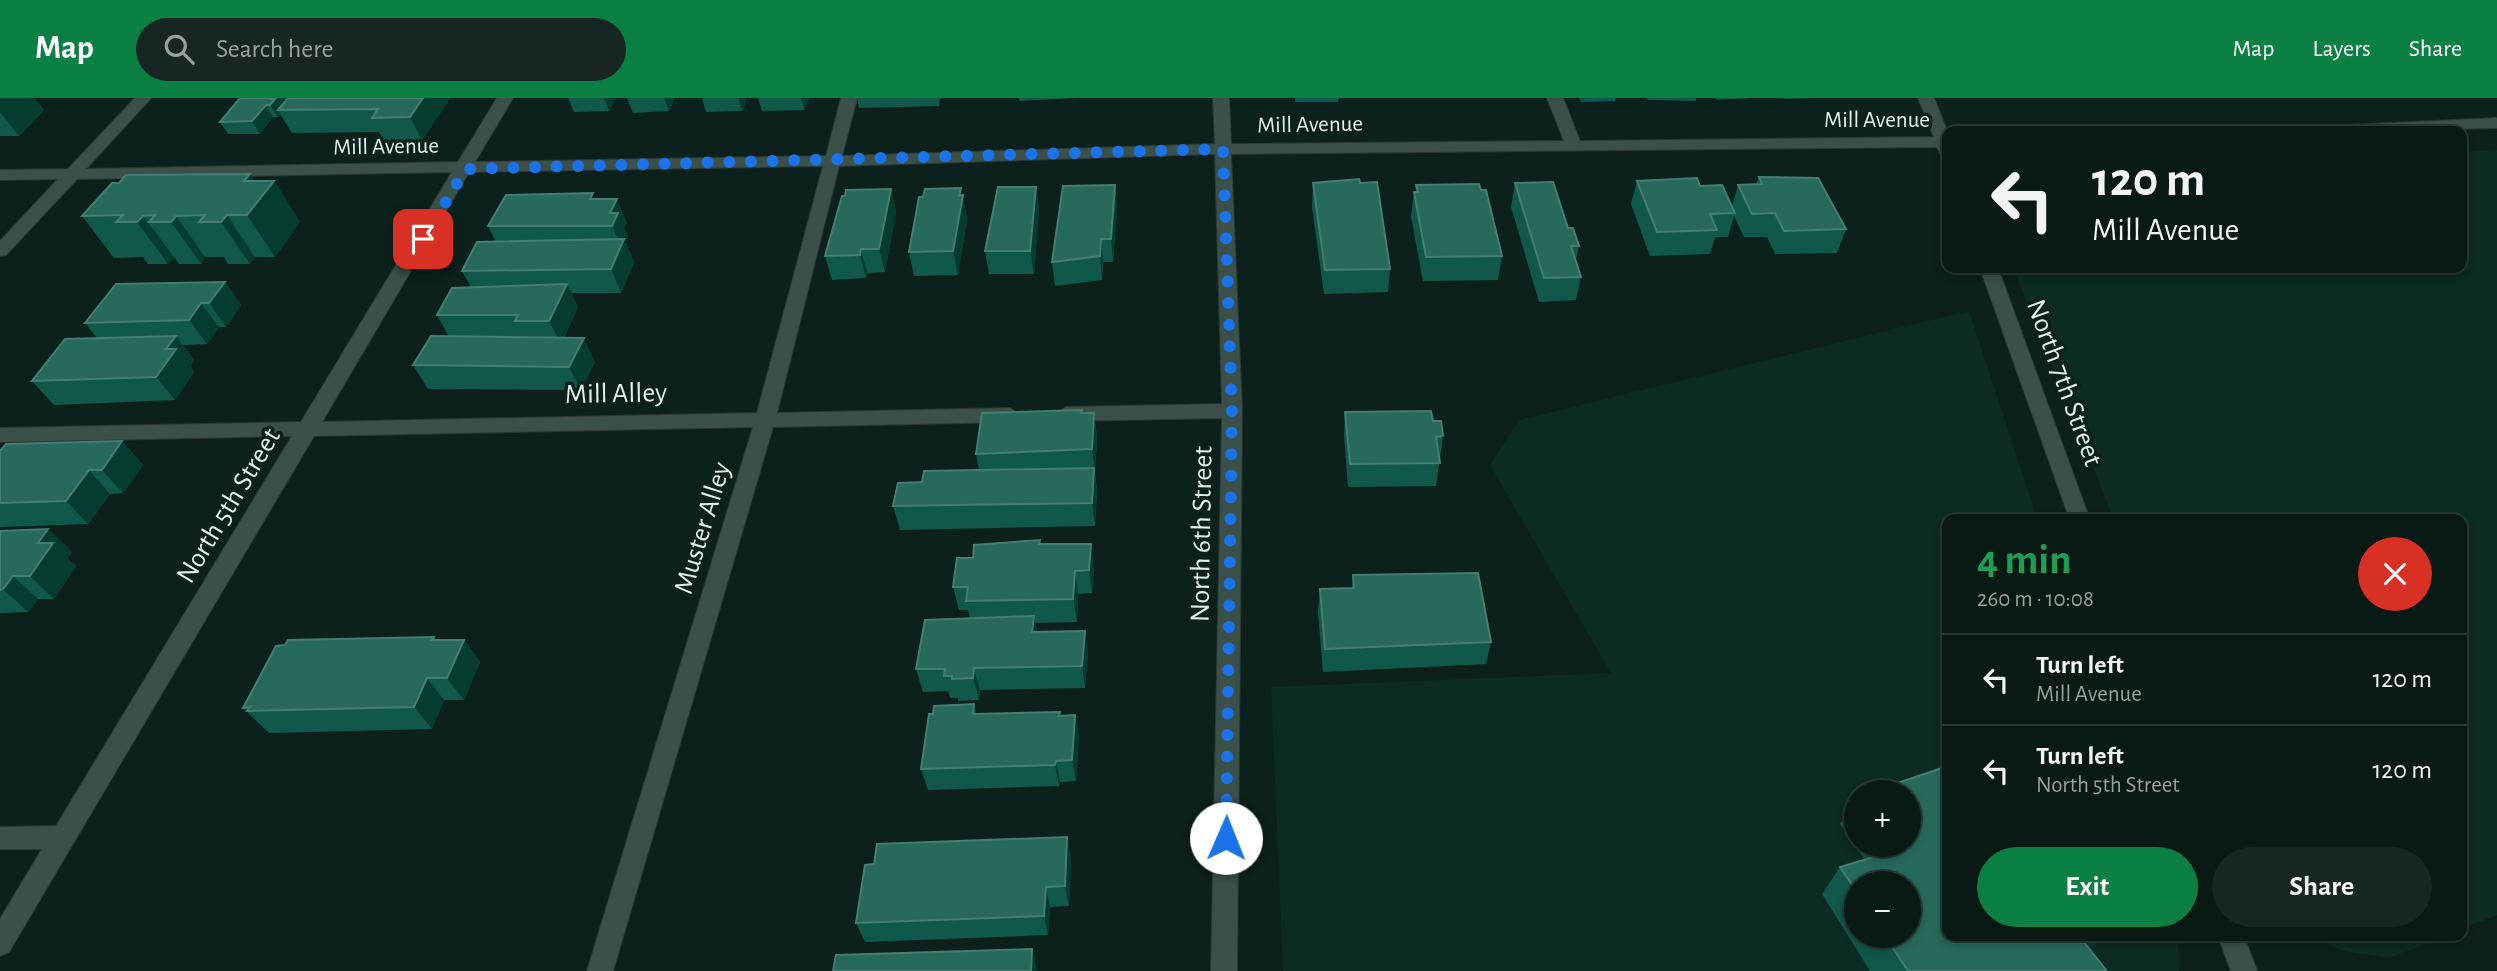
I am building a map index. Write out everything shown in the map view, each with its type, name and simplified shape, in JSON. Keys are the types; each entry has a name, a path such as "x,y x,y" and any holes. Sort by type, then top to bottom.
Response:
{"street":[{"path":"0,251 143,98"},
{"name":"North 5th Street","path":"0,943 466,169 505,98"},
{"name":"Muster Alley","path":"600,971 765,420 849,98"},
{"name":"North 6th Street","path":"1221,98 1232,411 1224,971"},
{"path":"1555,98 1574,145"},
{"path":"1926,98 1942,136"},
{"path":"2434,126 2497,123"},
{"name":"Mill Avenue","path":"0,175 466,169 1223,149 1574,145 1942,146"},
{"name":"North 7th Street","path":"1991,273 2078,514"},
{"name":"Mill Alley","path":"0,435 310,426 1232,411"},
{"path":"0,838 64,836"},
{"path":"2233,941 2244,971"}],"shaded area":[{"path":"2497,150 2497,915 2467,927 2467,514 2112,514 2015,273 2467,273 2467,152"},
{"path":"1969,311 2036,514 1942,514 1942,941 2178,941 2179,971 1283,971 1271,687 1611,673 1490,465 1519,420"},
{"path":"2323,941 2432,941 2390,958 2343,951"}],"building":[{"path":"240,98 275,99 252,121 220,122"},
{"path":"288,98 423,98 410,117 372,118 378,109 278,110"},
{"path":"250,174 244,181 274,181 247,215 227,215 221,222 199,222 205,215 176,216 171,222 149,222 155,215 143,216 137,222 116,222 123,215 82,216 112,183 119,183 126,175"},
{"path":"1759,177 1818,178 1846,229 1784,231 1775,213 1752,214 1738,185 1762,184"},
{"path":"1697,178 1700,186 1722,185 1735,213 1710,214 1717,230 1657,232 1637,181"},
{"path":"1359,179 1360,183 1377,182 1390,269 1325,270 1313,183"},
{"path":"1553,182 1568,228 1573,228 1579,246 1571,246 1581,277 1544,278 1515,183"},
{"path":"1479,184 1481,190 1486,190 1502,256 1426,257 1414,192 1418,192 1416,185"},
{"path":"1115,185 1111,239 1101,239 1100,256 1052,262 1063,186"},
{"path":"998,187 1036,187 1030,251 985,251"},
{"path":"961,188 959,196 963,195 953,251 909,252 919,197 923,197 925,189"},
{"path":"891,189 879,249 861,249 860,255 825,256 846,190"},
{"path":"593,193 590,199 617,199 610,213 618,213 612,226 488,226 506,195"},
{"path":"624,239 611,269 462,271 477,242"},
{"path":"225,282 209,303 201,303 189,320 85,323 116,284"},
{"path":"567,284 549,321 515,321 518,315 437,315 452,288"},
{"path":"176,336 166,349 176,349 156,377 32,381 65,339"},
{"path":"431,336 584,338 569,367 413,365"},
{"path":"1082,410 1081,413 1094,413 1092,449 976,454 982,413"},
{"path":"1431,411 1433,421 1441,421 1443,436 1436,437 1440,463 1350,464 1345,412"},
{"path":"122,441 102,470 89,470 66,501 0,503 0,451 6,444"},
{"path":"1094,468 1092,503 893,506 898,483 922,482 924,471"},
{"path":"48,529 38,543 53,543 30,576 13,576 0,590 0,531"},
{"path":"1040,540 1039,544 1091,544 1089,570 1075,571 1073,599 966,601 968,587 953,587 957,558 973,558 974,545"},
{"path":"1478,573 1491,642 1325,649 1320,589 1354,588 1353,575"},
{"path":"1034,616 1032,632 1085,631 1082,666 974,668 973,678 952,679 952,676 944,676 945,669 916,669 925,620"},
{"path":"434,637 432,640 464,640 447,678 427,678 414,707 247,711 250,707 243,708 276,646 285,645 288,640"},
{"path":"974,704 973,714 1060,712 1059,716 1075,715 1072,760 1056,761 1055,765 921,769 929,714 933,714 934,706"},
{"path":"1942,768 1942,941 2083,941 2106,970 1908,971 1893,948 1921,948 1921,871 1844,873 1840,867 1874,857 1921,857 1921,780 1907,780"},
{"path":"1067,837 1065,886 1046,887 1044,916 856,923 865,865 874,864 877,844"},
{"path":"1032,949 1031,971 833,971 836,955"}],"route":[{"path":"423,239 466,169 1223,149 1232,411 1226,838"}]}
